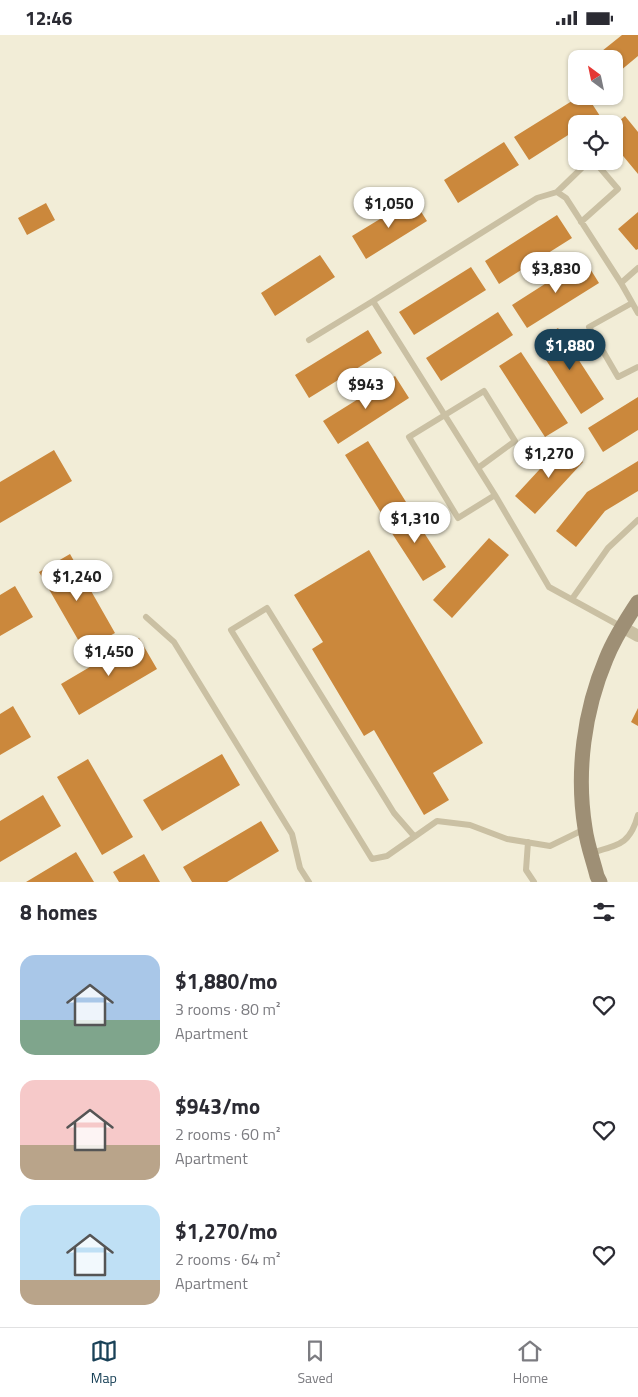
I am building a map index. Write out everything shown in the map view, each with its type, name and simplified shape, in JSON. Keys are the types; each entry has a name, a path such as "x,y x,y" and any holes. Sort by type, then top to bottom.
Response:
{"street":[{"path":"600,882 585,829 580,789 583,746 589,714 606,659 622,627 638,602"},
{"path":"622,627 638,636"}],"lane":[{"path":"309,340 537,198 557,192 580,170"},
{"path":"581,222 618,189 602,170"},
{"path":"557,192 566,198 621,283 638,313"},
{"path":"621,283 638,268"},
{"path":"373,301 496,495 550,587 622,627"},
{"path":"632,303 589,327 618,377 638,367"},
{"path":"478,468 515,441 484,391 409,437 458,517 496,495"},
{"path":"572,599 608,548 638,520"},
{"path":"414,836 394,813 268,608 231,630 372,859 386,856 437,821 470,825 507,839 550,846 585,829"},
{"path":"146,617 174,642 292,834 300,868 309,882"},
{"path":"591,853 624,841 636,829 638,815"},
{"path":"528,842 526,870 534,882"}],"building":[{"path":"622,35 638,35 638,56 623,68 623,50 603,50"},
{"path":"568,103 568,105 593,105 599,115 568,115 568,135 529,160 514,137"},
{"path":"625,116 638,132 638,174 623,156 623,118"},
{"path":"504,142 519,165 458,203 444,180"},
{"path":"413,199 427,221 366,259 352,236"},
{"path":"46,203 55,220 27,235 18,218"},
{"path":"638,212 638,249 636,250 618,229"},
{"path":"557,215 572,238 499,284 485,261"},
{"path":"320,255 335,277 275,316 261,293"},
{"path":"584,259 599,283 527,328 512,305"},
{"path":"471,267 486,290 414,335 399,312"},
{"path":"498,312 513,335 441,381 426,358"},
{"path":"558,328 604,399 581,414 535,343"},
{"path":"368,330 382,353 309,398 295,375"},
{"path":"521,352 568,423 545,437 499,366"},
{"path":"395,376 409,398 338,444 323,421"},
{"path":"638,397 638,430 603,452 588,428"},
{"path":"368,441 406,502 383,516 345,455"},
{"path":"563,444 583,462 535,514 515,496"},
{"path":"54,450 72,481 0,523 0,482"},
{"path":"638,461 638,491 605,511 576,547 556,531 587,492"},
{"path":"407,506 446,567 423,581 384,521"},
{"path":"489,538 509,555 452,618 433,600"},
{"path":"369,550 483,743 433,773 449,800 424,815 374,730 364,736 312,649 323,642 294,595"},
{"path":"70,554 115,633 84,650 39,572"},
{"path":"15,586 33,617 0,636 0,595"},
{"path":"139,638 157,669 79,715 61,684"},
{"path":"13,706 31,737 0,755 0,714"},
{"path":"638,708 638,726 631,722"},
{"path":"222,754 240,785 162,831 143,800"},
{"path":"88,759 133,837 102,855 57,777"},
{"path":"43,795 61,826 0,862 0,821"},
{"path":"261,821 279,851 227,882 192,882 183,867"},
{"path":"76,852 94,882 26,882"},
{"path":"144,854 160,882 119,882 113,872"}]}
